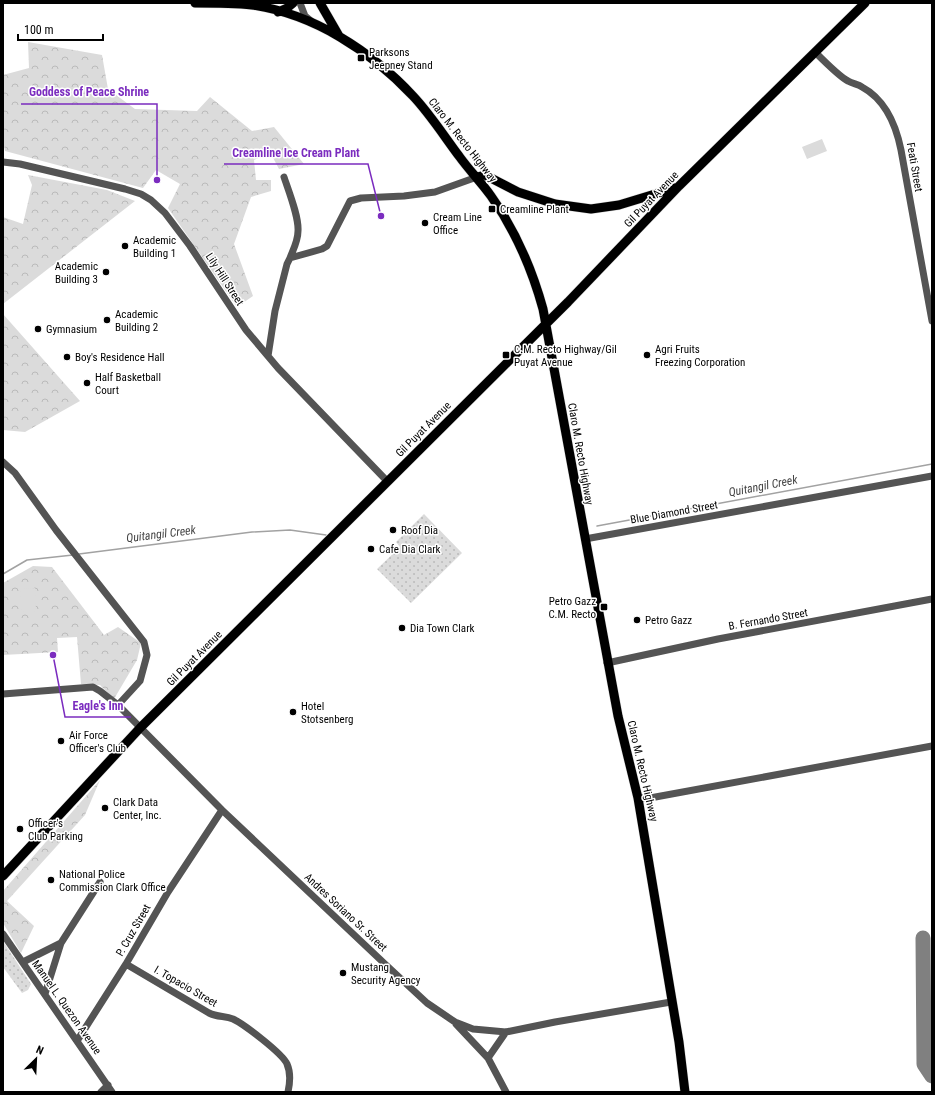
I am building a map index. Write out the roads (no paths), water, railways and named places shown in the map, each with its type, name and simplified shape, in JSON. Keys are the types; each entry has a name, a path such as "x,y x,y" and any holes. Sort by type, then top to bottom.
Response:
{"main road":[{"name":"Claro M. Recto Highway","path":"195,3 246,5 293,16 339,36 377,62 414,97 458,156 477,178 502,213 522,251 537,289 546,323 618,716 638,798 671,1002 679,1042 685,1092"},
{"path":"278,12 287,8 293,3"},
{"path":"320,3 339,36"},
{"name":"Gil Puyat Avenue","path":"3,876 140,728 568,302 679,186 816,53 865,3"},
{"path":"477,178 485,176 518,192 555,204 591,209 619,205 679,186"}],"street":[{"path":"293,16 301,6 306,3"},
{"path":"301,6 305,16 316,25"},
{"name":"Feati Street","path":"816,53 847,81 863,87 874,95 883,105 896,128 932,321"},
{"name":"Lily Hill Street","path":"3,162 20,164 125,189 141,194 151,200 165,213 190,246 246,330 268,356 388,481"},
{"path":"268,356 275,311 287,264 297,239 298,231 298,221 284,177"},
{"path":"290,258 322,249 327,246 350,201 355,199 428,193 477,178"},
{"path":"3,462 15,473 146,646 147,656 140,681 118,705"},
{"name":"Blue Diamond Street","path":"585,539 932,476"},
{"name":"B. Fernando Street","path":"608,663 718,639 932,599"},
{"name":"Andres Soriano Sr. Street","path":"3,694 93,687 100,691 118,705 222,810 427,1003 455,1022 473,1030 506,1032 671,1002"},
{"path":"638,798 650,798 932,746"},
{"name":"P. Cruz Street","path":"77,1041 126,964 168,892 222,810"},
{"path":"45,994 61,943 100,882"},
{"name":"Manuel L. Quezon Avenue","path":"3,934 112,1092"},
{"path":"23,962 61,943"},
{"name":"I. Topacio Street","path":"126,964 209,1013 216,1016 233,1019 242,1023 284,1057 288,1066 290,1082 288,1092"},
{"path":"455,1022 488,1058 506,1092"},
{"path":"488,1058 506,1032"},
{"path":"101,1092 108,1085"}],"waterway":[{"name":"Quitangil Creek","path":"597,526 932,464"},
{"name":"Quitangil Creek","path":"79,554 252,532 290,530 326,535"},
{"name":"Quitangil Creek","path":"3,574 27,560 73,555"}],"place":[{"name":"Parksons Jeepney Stand","path":"361,58"},
{"name":"Goddess of Peace Shrine","path":"157,180"},
{"name":"Creamline Plant","path":"492,209"},
{"name":"Creamline Ice Cream Plant","path":"381,216"},
{"name":"Cream Line Office","path":"425,223"},
{"name":"Academic Building 1","path":"125,246"},
{"name":"Academic Building 3","path":"106,272"},
{"name":"Academic Building 2","path":"107,320"},
{"name":"Gymnasium","path":"38,329"},
{"name":"C.M. Recto Highway/Gil Puyat Avenue","path":"506,355"},
{"name":"Agri Fruits Freezing Corporation","path":"647,355"},
{"name":"Boy's Residence Hall","path":"67,357"},
{"name":"Half Basketball Court","path":"87,383"},
{"name":"Roof Dia","path":"393,530"},
{"name":"Cafe Dia Clark","path":"371,549"},
{"name":"Petro Gazz C.M. Recto","path":"604,607"},
{"name":"Petro Gazz","path":"637,620"},
{"name":"Dia Town Clark","path":"402,628"},
{"name":"Eagle's Inn","path":"53,655"},
{"name":"Hotel Stotsenberg","path":"293,712"},
{"name":"Air Force Officer's Club","path":"61,741"},
{"name":"Clark Data Center, Inc.","path":"105,808"},
{"name":"Officer's Club Parking","path":"20,829"},
{"name":"National Police Commission Clark Office","path":"51,880"},
{"name":"Mustang Security Agency","path":"343,973"}]}
